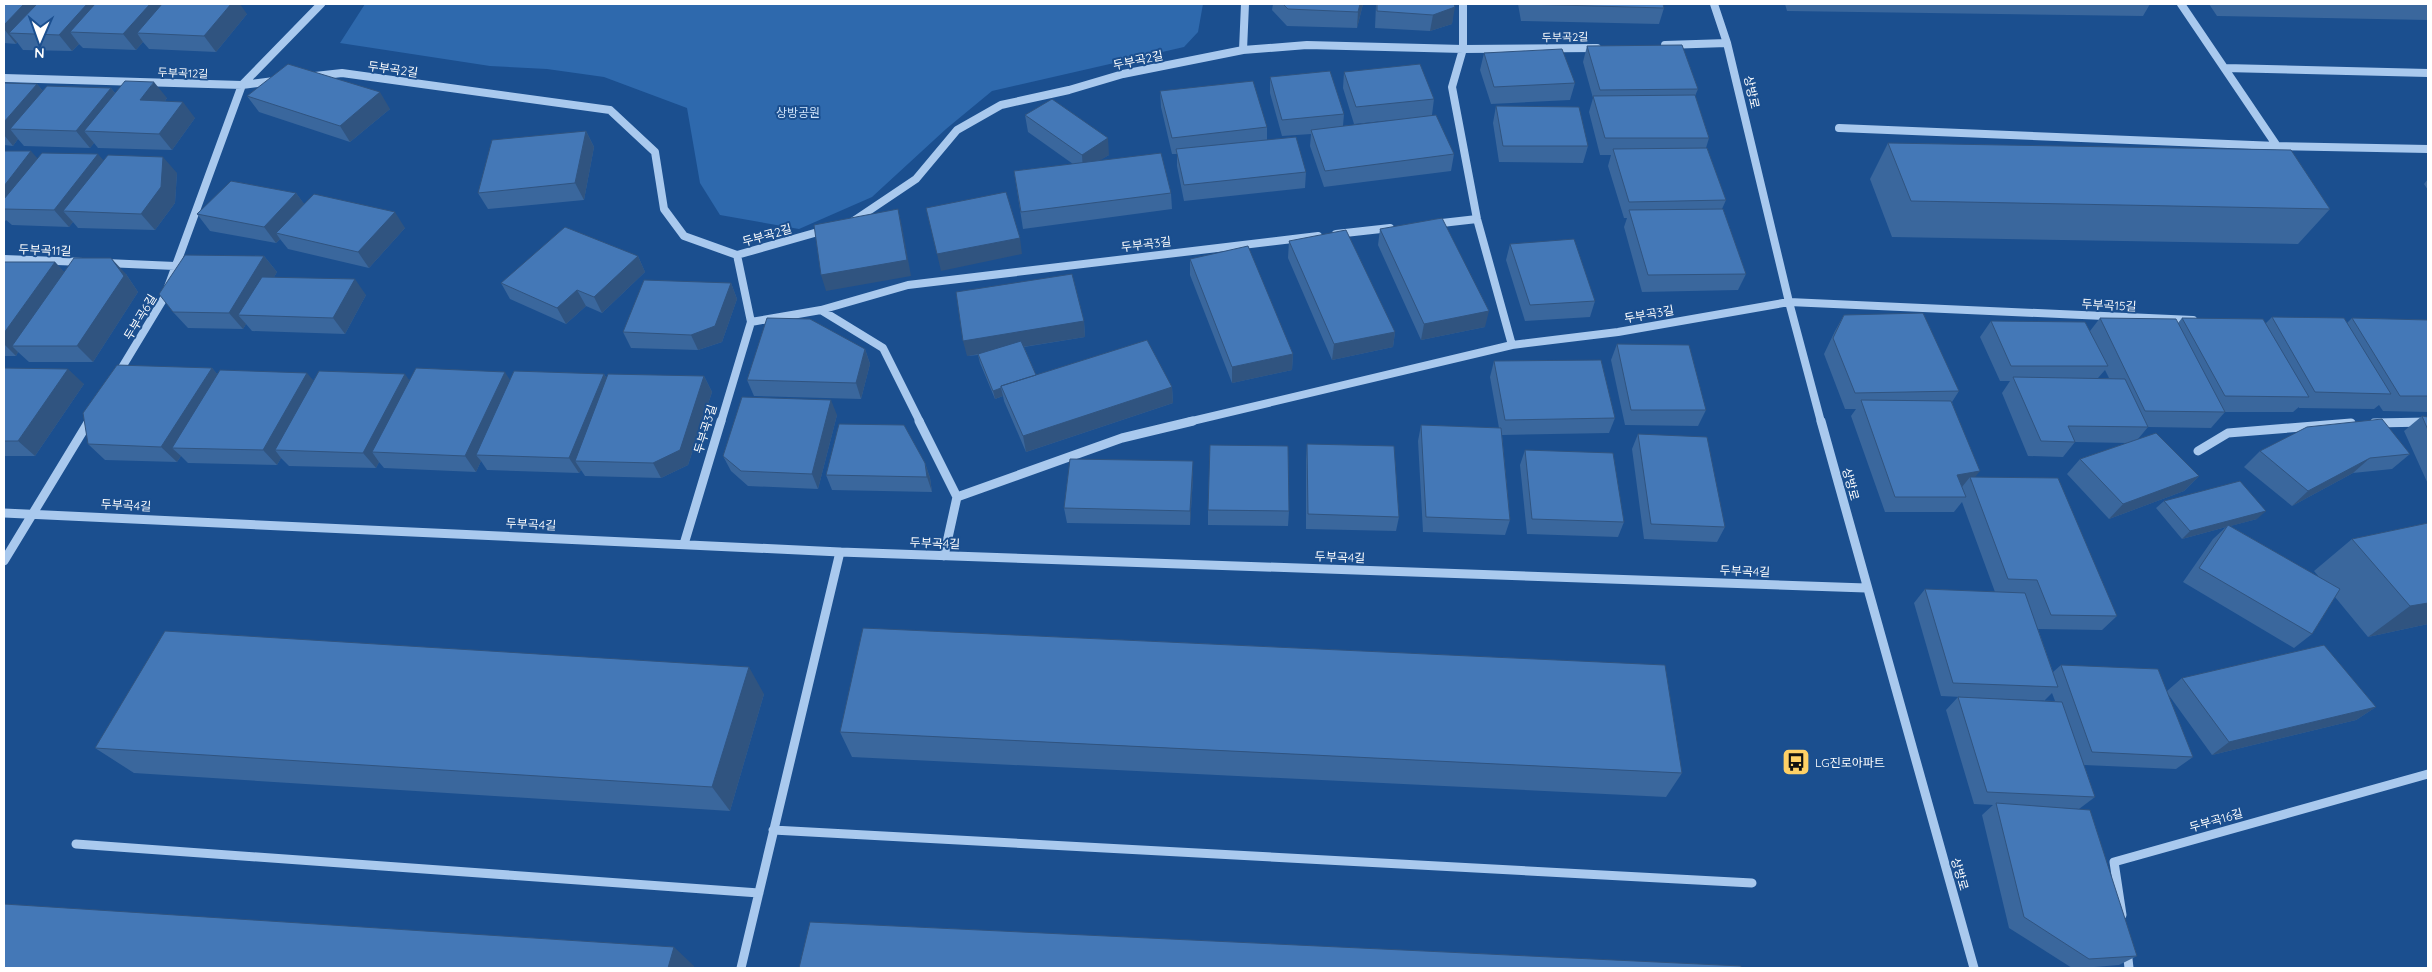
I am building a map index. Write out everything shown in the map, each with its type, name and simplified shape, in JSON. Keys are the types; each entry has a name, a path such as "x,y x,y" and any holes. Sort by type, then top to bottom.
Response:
{"street":[{"name":"두부곡6길","path":"114,381 164,298 242,85 321,4"},
{"path":"1243,50 1245,4"},
{"path":"1463,4 1463,49 1452,87 1477,219 1512,345"},
{"name":"상방로","path":"1714,4 1727,43 1789,302 1866,588 1974,968"},
{"path":"2181,4 2277,146"},
{"path":"1659,46 1727,43"},
{"name":"두부곡2길","path":"840,226 850,224 916,179 957,130 1001,105 1068,90 1123,74 1243,50 1307,45 1463,49 1610,48"},
{"path":"2225,68 2428,73"},
{"name":"두부곡2길","path":"306,78 342,73 610,110 655,152 664,209 684,236 737,255 831,229"},
{"name":"두부곡12길","path":"4,78 242,85"},
{"path":"242,85 279,81"},
{"path":"1839,128 2277,146 2428,149"},
{"path":"1428,224 1477,219"},
{"name":"두부곡3길","path":"751,322 821,310 908,285 1398,227"},
{"name":"두부곡3길","path":"684,544 751,322 737,255"},
{"name":"두부곡11길","path":"4,259 90,263"},
{"path":"99,263 175,266"},
{"name":"두부곡15길","path":"1789,302 2198,320"},
{"name":"두부곡3길","path":"957,497 1122,438 1512,345 1618,332 1789,302"},
{"path":"821,310 884,348 957,497 944,556"},
{"path":"4,561 94,414"},
{"path":"2198,451 2228,433 2335,423 2428,422"},
{"name":"두부곡4길","path":"4,512 840,552 1866,588"},
{"path":"741,968 840,552"},
{"name":"두부곡16길","path":"2129,968 2114,862 2428,774"},
{"path":"773,830 1752,883"},
{"path":"76,844 759,892"}],"green space":[{"name":"상방공원","path":"365,4 1203,4 1198,32 1184,47 992,91 946,129 872,197 799,229 720,215 700,183 687,108 604,77 547,69 490,66 340,43"}],"building":[{"path":"4,4 24,4 4,25"},
{"path":"37,4 87,4 59,35 9,33"},
{"path":"95,4 150,4 123,34 70,32"},
{"path":"162,4 231,4 204,36 137,33"},
{"path":"1283,4 1360,4 1358,12 1288,9"},
{"path":"1377,4 1454,4 1455,7 1433,15 1377,11"},
{"path":"1524,4 1663,4 1664,8"},
{"path":"1682,45 1698,89 1600,90 1587,46"},
{"path":"1562,49 1575,83 1494,87 1484,53"},
{"path":"288,64 380,92 340,126 247,96"},
{"path":"1420,64 1434,99 1356,107 1344,72"},
{"path":"1330,71 1344,114 1282,120 1270,77"},
{"path":"125,81 154,82 140,100 183,102 159,134 84,131"},
{"path":"1253,81 1267,127 1172,138 1160,91"},
{"path":"4,83 37,84 4,122"},
{"path":"47,86 111,88 76,131 10,129"},
{"path":"1695,95 1709,138 1605,138 1593,96"},
{"path":"1052,99 1108,138 1082,155 1025,115"},
{"path":"1496,106 1579,107 1588,146 1503,146"},
{"path":"1436,115 1454,154 1325,171 1311,130"},
{"path":"586,131 575,183 478,193 492,140"},
{"path":"1296,137 1306,172 1184,185 1176,149"},
{"path":"1888,143 2291,150 2330,209 1911,201"},
{"path":"1707,148 1726,200 1629,202 1613,149"},
{"path":"4,151 31,151 4,186"},
{"path":"42,153 98,154 54,210 4,209 4,199"},
{"path":"1161,153 1171,193 1021,212 1014,171"},
{"path":"108,155 163,157 161,187 141,214 63,211"},
{"path":"231,181 296,193 264,227 197,214"},
{"path":"1006,192 1020,238 937,254 926,208"},
{"path":"314,194 395,212 358,252 276,233"},
{"path":"898,209 907,260 821,275 814,225"},
{"path":"1723,209 1746,274 1648,275 1629,210"},
{"path":"1442,218 1489,311 1424,324 1380,229"},
{"path":"565,227 638,256 594,297 577,290 557,308 501,283"},
{"path":"1346,230 1395,332 1334,344 1289,241"},
{"path":"1574,239 1595,301 1530,305 1510,244"},
{"path":"1248,246 1293,354 1232,367 1190,259"},
{"path":"185,255 264,256 229,313 173,312 159,294"},
{"path":"74,258 111,258 124,276 77,346 12,346"},
{"path":"4,262 55,262 4,333"},
{"path":"1072,274 1084,321 963,341 956,292"},
{"path":"262,277 355,279 333,318 238,315"},
{"path":"644,280 731,283 715,326 691,335 623,332"},
{"path":"1923,313 1959,391 1855,393 1833,338 1844,315"},
{"path":"2272,317 2344,318 2391,394 2315,392"},
{"path":"767,318 810,319 865,349 856,383 747,380"},
{"path":"2100,318 2176,319 2225,412 2145,411"},
{"path":"2182,318 2263,319 2309,397 2225,396"},
{"path":"2352,318 2428,320 2428,396 2400,396"},
{"path":"1991,321 2085,322 2108,366 2011,366"},
{"path":"1147,340 1172,387 1023,436 1001,386"},
{"path":"1021,341 1036,375 1001,386 1001,388 993,391 978,354"},
{"path":"1617,344 1689,345 1706,410 1631,410"},
{"path":"1601,360 1615,418 1505,420 1494,361"},
{"path":"117,365 212,368 161,447 88,444 83,413"},
{"path":"4,368 68,369 18,441 4,441"},
{"path":"416,368 505,372 465,456 372,452"},
{"path":"220,370 307,373 263,450 172,448"},
{"path":"319,371 405,374 363,453 275,450"},
{"path":"514,371 604,374 569,458 476,455"},
{"path":"608,374 704,376 680,450 653,463 575,461"},
{"path":"2013,377 2125,379 2148,427 2068,426 2075,442 2041,441"},
{"path":"742,397 831,400 812,474 741,471 723,456"},
{"path":"1861,400 1951,401 1980,471 1957,475 1966,497 1895,497"},
{"path":"2422,416 2428,417 2428,430"},
{"path":"2382,419 2410,454 2370,458 2308,491 2260,451 2307,427"},
{"path":"839,424 904,425 925,463 927,477 826,475"},
{"path":"1421,425 1501,428 1510,520 1426,517"},
{"path":"2156,433 2199,476 2123,504 2080,459"},
{"path":"1638,434 1707,437 1725,527 1651,524"},
{"path":"1307,444 1394,446 1399,517 1308,514"},
{"path":"1210,445 1288,446 1289,511 1208,510"},
{"path":"1525,450 1613,453 1624,522 1532,519"},
{"path":"1070,459 1193,461 1190,511 1064,508"},
{"path":"1970,477 2058,478 2117,616 2051,615 2037,580 2008,579"},
{"path":"2240,481 2266,511 2190,531 2164,501"},
{"path":"2428,523 2428,603 2410,606 2352,539"},
{"path":"2228,525 2340,589 2312,634 2199,568"},
{"path":"1925,589 2025,593 2058,687 1953,683"},
{"path":"863,628 1665,665 1682,773 840,732"},
{"path":"165,631 749,667 712,787 95,748"},
{"path":"2324,645 2376,707 2229,742 2182,678"},
{"path":"2061,665 2158,669 2193,757 2092,752"},
{"path":"1958,697 2062,702 2095,797 1987,792"},
{"path":"1996,803 2090,810 2137,956 2089,959 2024,917"},
{"path":"4,904 674,947 668,968 4,968"},
{"path":"810,922 1741,966 1741,968 799,968"}],"place":[{"name":"LG진로아파트","path":"1796,762"}]}
